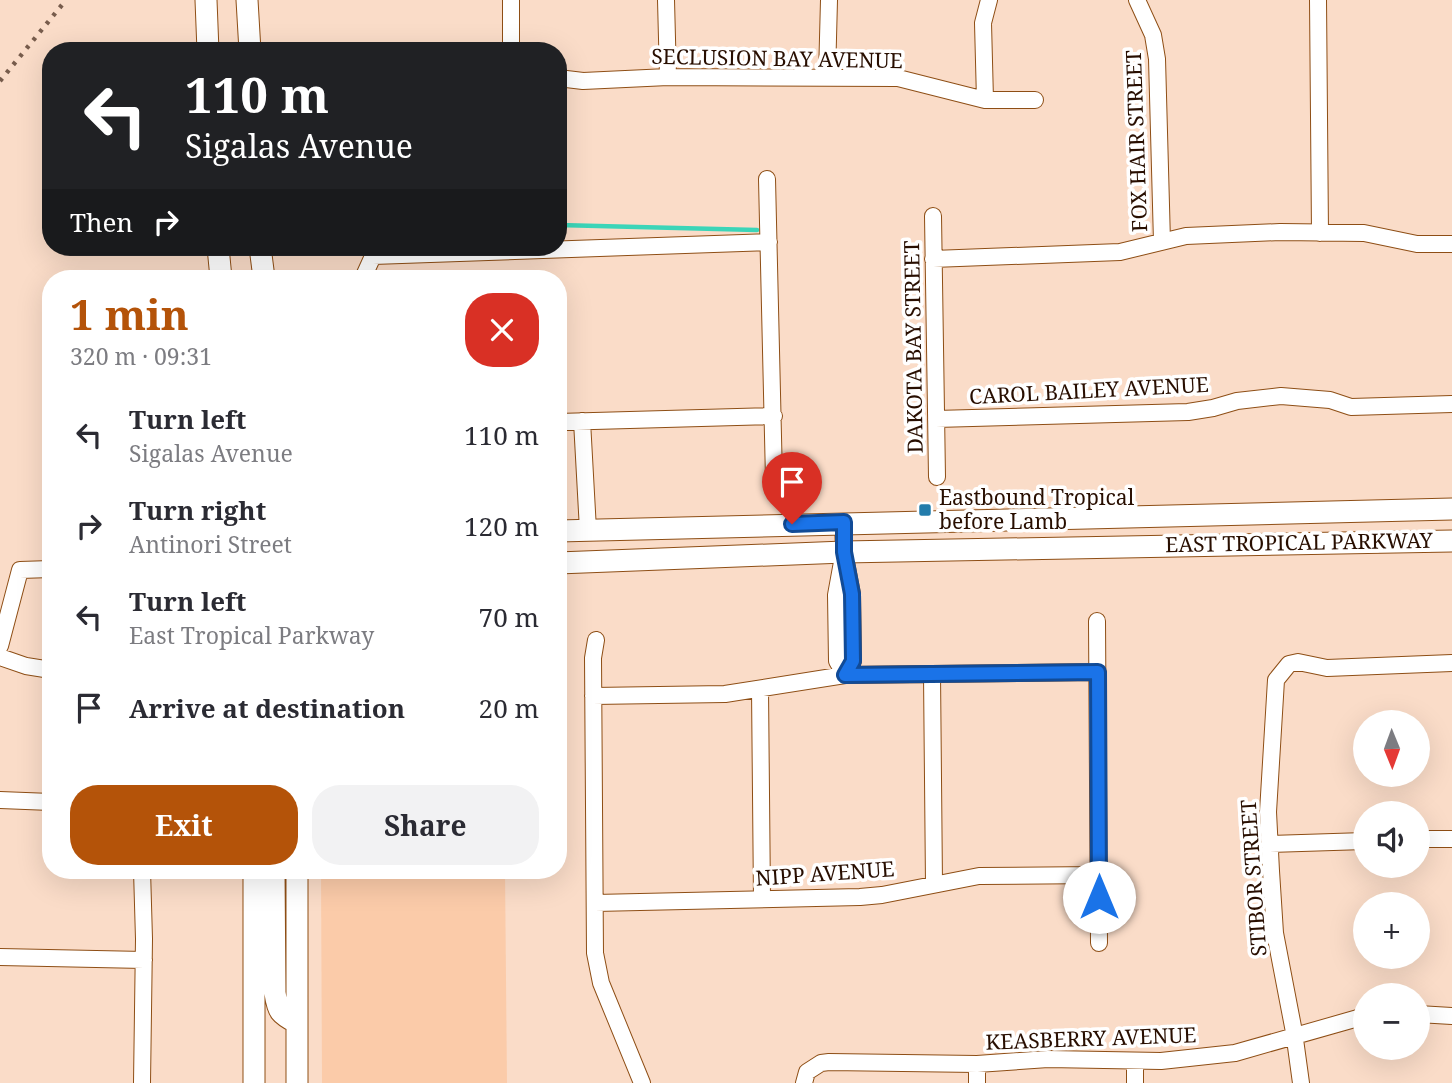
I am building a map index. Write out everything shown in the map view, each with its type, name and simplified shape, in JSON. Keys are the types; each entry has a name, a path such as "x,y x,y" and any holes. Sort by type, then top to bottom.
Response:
{"main road":[{"path":"206,0 208,42"},
{"path":"247,0 249,42"},
{"name":"EAST TROPICAL PARKWAY","path":"567,531 1452,509"},
{"name":"EAST TROPICAL PARKWAY","path":"567,563 844,552 1452,541"},
{"path":"254,879 254,1083"},
{"path":"274,879 277,1006 282,1015 297,1023"},
{"path":"297,879 297,1083"}],"street":[{"path":"511,0 511,42"},
{"path":"666,0 668,77"},
{"path":"827,76 829,0"},
{"path":"985,100 983,23 989,0"},
{"name":"FOX HAIR STREET","path":"1137,0 1153,35 1157,59 1162,242"},
{"path":"1318,0 1320,233"},
{"name":"SECLUSION BAY AVENUE","path":"567,79 583,81 668,77 827,76 898,78 985,100 1035,100"},
{"path":"767,179 774,479"},
{"name":"DAKOTA BAY STREET","path":"933,216 937,477"},
{"path":"933,259 1120,252 1201,235 1364,233 1418,244 1452,244"},
{"path":"567,250 769,243"},
{"path":"367,270 373,257 401,256"},
{"name":"CAROL BAILEY AVENUE","path":"936,419 1188,412 1237,401 1281,396 1330,400 1351,407 1452,404"},
{"path":"567,422 774,416"},
{"path":"582,421 588,530"},
{"path":"844,522 844,552 836,594 837,661 845,675"},
{"path":"0,646 20,570 42,569"},
{"path":"1097,621 1099,943"},
{"path":"596,640 593,696 598,971 642,1083"},
{"path":"0,657 42,669"},
{"name":"STIBOR STREET","path":"1301,1083 1275,933 1269,844 1268,812 1274,746 1275,688 1289,664 1298,662 1327,668 1452,663"},
{"path":"593,696 724,694 845,675 1098,672"},
{"path":"932,674 934,884"},
{"path":"760,689 762,899"},
{"path":"0,800 42,802"},
{"path":"1430,839 1452,839"},
{"path":"1269,844 1353,841"},
{"name":"NIPP AVENUE","path":"595,903 882,895 979,876 1099,874"},
{"path":"142,879 142,1083"},
{"path":"0,957 144,960"},
{"path":"1430,1015 1452,1016"},
{"name":"KEASBERRY AVENUE","path":"804,1083 807,1072 821,1063 830,1062 977,1064 1048,1059 1161,1061 1235,1053 1353,1019"},
{"path":"1135,1061 1135,1083"},
{"path":"977,1064 977,1083"}],"shaded area":[{"path":"321,879 505,879 507,1083 322,1083"}],"waterway":[{"path":"567,225 757,230"}],"railway":[{"path":"0,81 66,0"}],"place":[{"name":"Eastbound Tropical before Lamb","path":"925,510"}],"route":[{"path":"792,524 844,522 844,552 852,594 853,661 845,675 1098,672 1099,897"}]}
